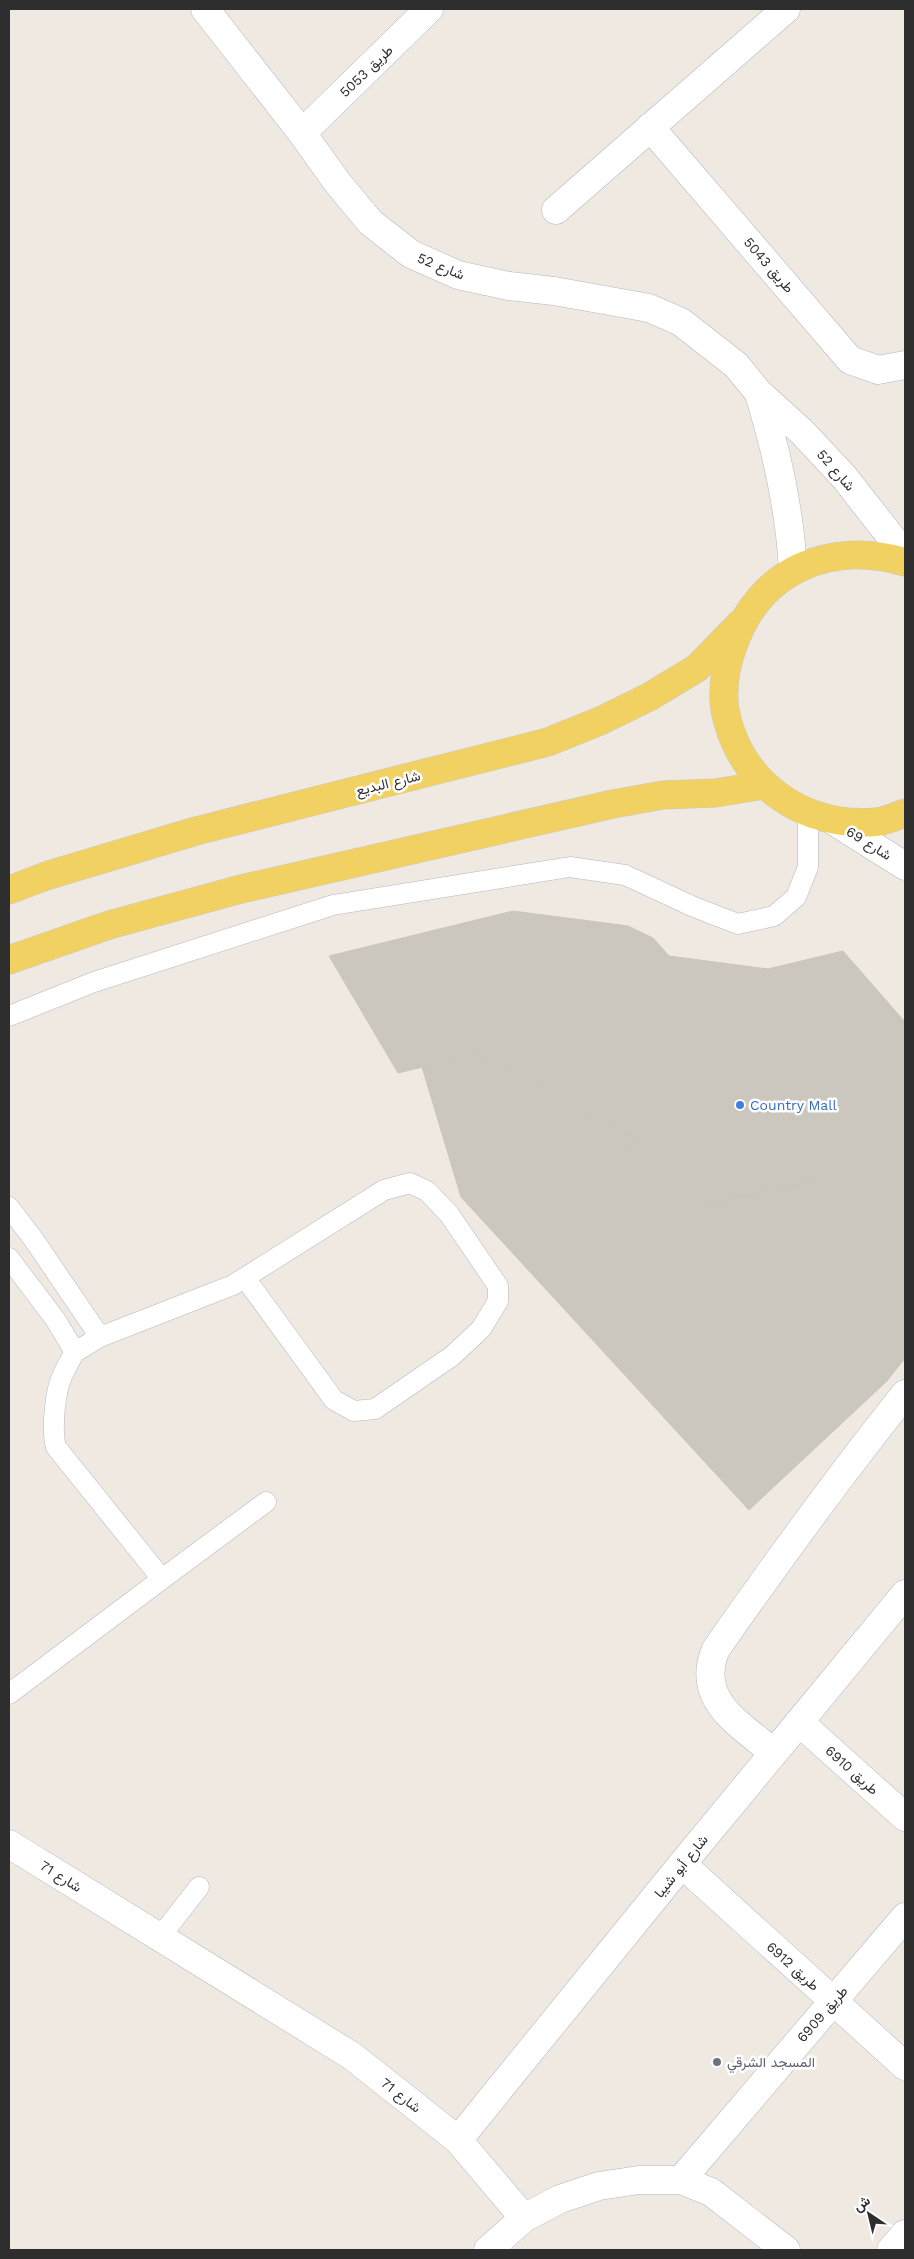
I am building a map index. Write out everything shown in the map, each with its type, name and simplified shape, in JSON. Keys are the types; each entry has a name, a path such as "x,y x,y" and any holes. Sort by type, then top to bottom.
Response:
{"main road":[{"path":"905,562 883,556 852,554 822,559 793,571 763,594 740,624 726,665 725,709 738,750 764,785 795,808 820,816 878,822 905,813"},
{"name":"شارع البديع","path":"9,890 49,875 196,831 548,742 633,705 697,668 740,624"},
{"path":"9,960 109,925 240,889 613,804 663,795 715,793 764,785"}],"street":[{"name":"شارع 52","path":"205,9 302,133 337,182 370,222 411,254 458,275 508,286 554,290 649,308 681,322 736,365 758,392 803,433 845,478 905,555"},
{"name":"طريق 5053","path":"302,133 429,9"},
{"path":"556,210 786,9"},
{"name":"طريق 5043","path":"650,127 850,360 878,370 905,365"},
{"name":"شارع 52","path":"758,392 773,439 784,486 791,534 793,571"},
{"name":"شارع 69","path":"820,816 905,866"},
{"path":"774,1753 726,1712 717,1701 711,1689 709,1675 711,1662 716,1649 782,1556 905,1394"},
{"name":"شارع أبو شيبا","path":"458,2140 682,1864 905,1594"},
{"name":"طريق 6910","path":"799,1722 905,1817"},
{"name":"شارع 71","path":"9,1844 352,2056 458,2140 524,2218"},
{"name":"طريق 6912","path":"682,1864 905,2066"},
{"name":"طريق 6909","path":"681,2180 905,1917"},
{"path":"488,2250 524,2218 560,2199 599,2186 640,2180 681,2180 711,2192 786,2250"},
{"path":"891,2250 905,2234"}],"lane":[{"path":"9,1016 94,982 333,905 570,867 625,875 694,908 738,924 774,916 796,897 808,867 820,816"},
{"path":"162,1579 56,1447 53,1439 56,1392 60,1379 75,1352 100,1337 233,1285 244,1278 384,1190 410,1183 427,1191 449,1214 498,1286 498,1301 481,1329 452,1356 375,1409 354,1412 334,1400 244,1278"},
{"path":"9,1207 34,1240 100,1337"},
{"path":"9,1258 55,1319 75,1352"},
{"path":"9,1694 266,1502"},
{"path":"160,1937 199,1887"}],"building":[{"name":"Country Mall","path":"513,911 628,926 653,938 669,956 768,969 843,951 905,1022 905,1257 819,1179 704,1205 624,1162 636,1138 476,1054 398,1073 329,956"},
{"path":"476,1054 636,1138 624,1162 704,1205 819,1179 905,1257 905,1358 887,1381 749,1510 461,1197 422,1067"}],"place":[{"name":"Country Mall","path":"740,1105"},
{"name":"المسجد الشرقي","path":"717,2062"}]}
